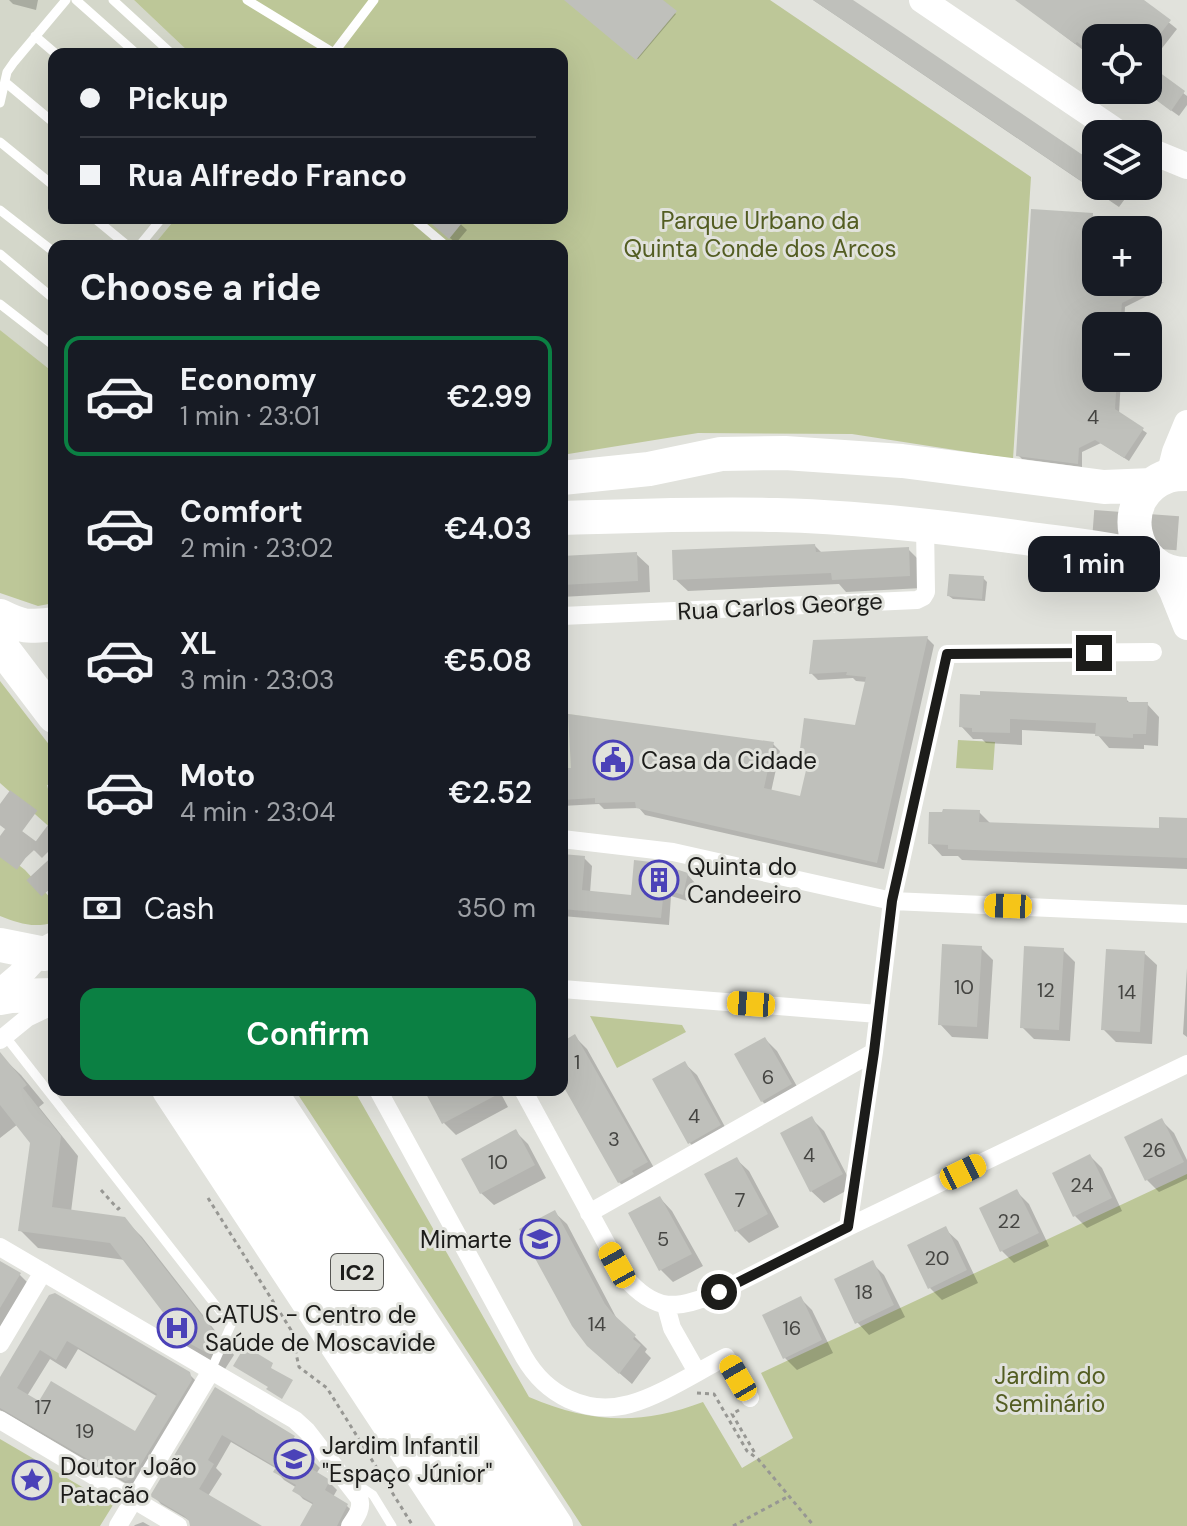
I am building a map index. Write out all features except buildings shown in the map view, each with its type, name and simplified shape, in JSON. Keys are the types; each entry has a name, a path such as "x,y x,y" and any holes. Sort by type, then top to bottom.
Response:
{"highway":[{"path":"568,477 649,469 721,454 785,453 902,461 1116,488 1169,478"},
{"path":"568,498 656,491 782,495 1094,517 966,488 875,479 649,469"},
{"path":"1164,567 1136,539 1134,520 1140,501 1169,478"},
{"path":"568,516 715,493"},
{"path":"568,517 780,515 925,525 1114,550 1164,567"},
{"path":"0,616 27,627 48,625"},
{"path":"0,645 48,708"},
{"path":"0,945 48,953"},
{"path":"0,995 48,995"},
{"path":"173,1096 456,1526"},
{"name":"IC2","path":"209,1096 488,1526"},
{"name":"IC2","path":"242,1096 523,1526"},
{"path":"273,1096 556,1526"}],"main road":[{"path":"1164,567 1187,626"}],"street":[{"path":"922,0 1099,120"},
{"path":"1162,156 1187,166"},
{"path":"1169,478 1187,423"},
{"name":"Rua Carlos George","path":"568,616 917,600 926,592 925,525"},
{"path":"848,1227 892,901 947,654 1153,652"},
{"path":"568,840 673,852 892,901 1187,914"},
{"path":"0,995 48,953"},
{"path":"568,989 878,1014"},
{"path":"2,1038 27,1018 48,1008"},
{"path":"589,1213 874,1052"},
{"path":"526,1096 624,1276 639,1293 666,1306 676,1306 704,1298 1187,1064"},
{"path":"381,1096 524,1357 549,1389 575,1402 602,1408 630,1404 726,1357 750,1398"},
{"path":"0,1247 295,1420 343,1475 361,1502 350,1526"},
{"path":"0,1344 43,1272"},
{"path":"666,1306 672,1328 697,1372"},
{"path":"118,1526 211,1371"},
{"path":"0,1420 178,1526"}],"lane":[{"path":"0,103 7,72 66,0"},
{"path":"76,0 130,48"},
{"path":"113,0 165,48"},
{"path":"247,0 325,48"},
{"path":"337,48 374,0"},
{"path":"35,36 49,48"},
{"path":"5,82 48,118"},
{"path":"0,142 48,181"},
{"path":"0,210 48,247"},
{"path":"101,224 121,240"},
{"path":"144,240 157,224"},
{"path":"420,224 439,240"},
{"path":"0,254 48,294"},
{"path":"0,304 48,341"},
{"path":"2,1038 48,1096"},
{"path":"48,1096 231,1325 211,1371"},
{"path":"343,1475 373,1495 392,1526"}],"path":[{"path":"207,1197 291,1330 299,1367 327,1388 413,1526"},
{"path":"669,1386 685,1394 714,1394 747,1451 758,1459"},
{"path":"750,1398 752,1402 732,1414 758,1459 814,1526"},
{"path":"733,1526 789,1496"}],"shaded area":[{"path":"0,0 134,0 185,48 48,48 48,224 171,224 158,240 48,240 48,369 0,330"},
{"path":"568,714 591,717 568,783"}],"green space":[{"name":"Parque Urbano da Quinta Conde dos Arcos","path":"134,0 770,0 1031,177 1013,459 852,434 698,433 568,454 568,240 158,240 171,224 568,224 568,48 185,48"},
{"path":"0,330 48,368 48,604 38,606 0,593"},
{"path":"0,681 48,743 48,826 0,783"},
{"path":"958,740 995,742 993,770 956,768"},
{"path":"0,850 25,870 48,895 48,924 20,923 0,916"},
{"path":"590,1016 682,1025 686,1032 617,1068"},
{"name":"Jardim do Seminário","path":"299,1096 357,1096 529,1397 573,1412 615,1418 658,1415 703,1402 742,1468 793,1438 761,1373 1187,1174 1187,1526 582,1526"},
{"path":"0,1439 113,1505 100,1526 0,1526"}],"tunnel":[{"path":"1093,527 1187,534"},
{"path":"0,804 48,840"},
{"path":"0,836 27,856 48,879"}],"place":[{"name":"Casa da Cidade","path":"613,760"},
{"name":"Quinta do Candeeiro","path":"659,880"},
{"name":"Mimarte","path":"540,1239"},
{"name":"CATUS - Centro de Saúde de Moscavide","path":"177,1328"},
{"name":"Jardim Infantil \"Espaço Júnior\"","path":"294,1459"},
{"name":"Doutor João Patacão","path":"32,1480"}],"route":[{"path":"719,1292 848,1227 892,901 947,654 1094,653"}]}
